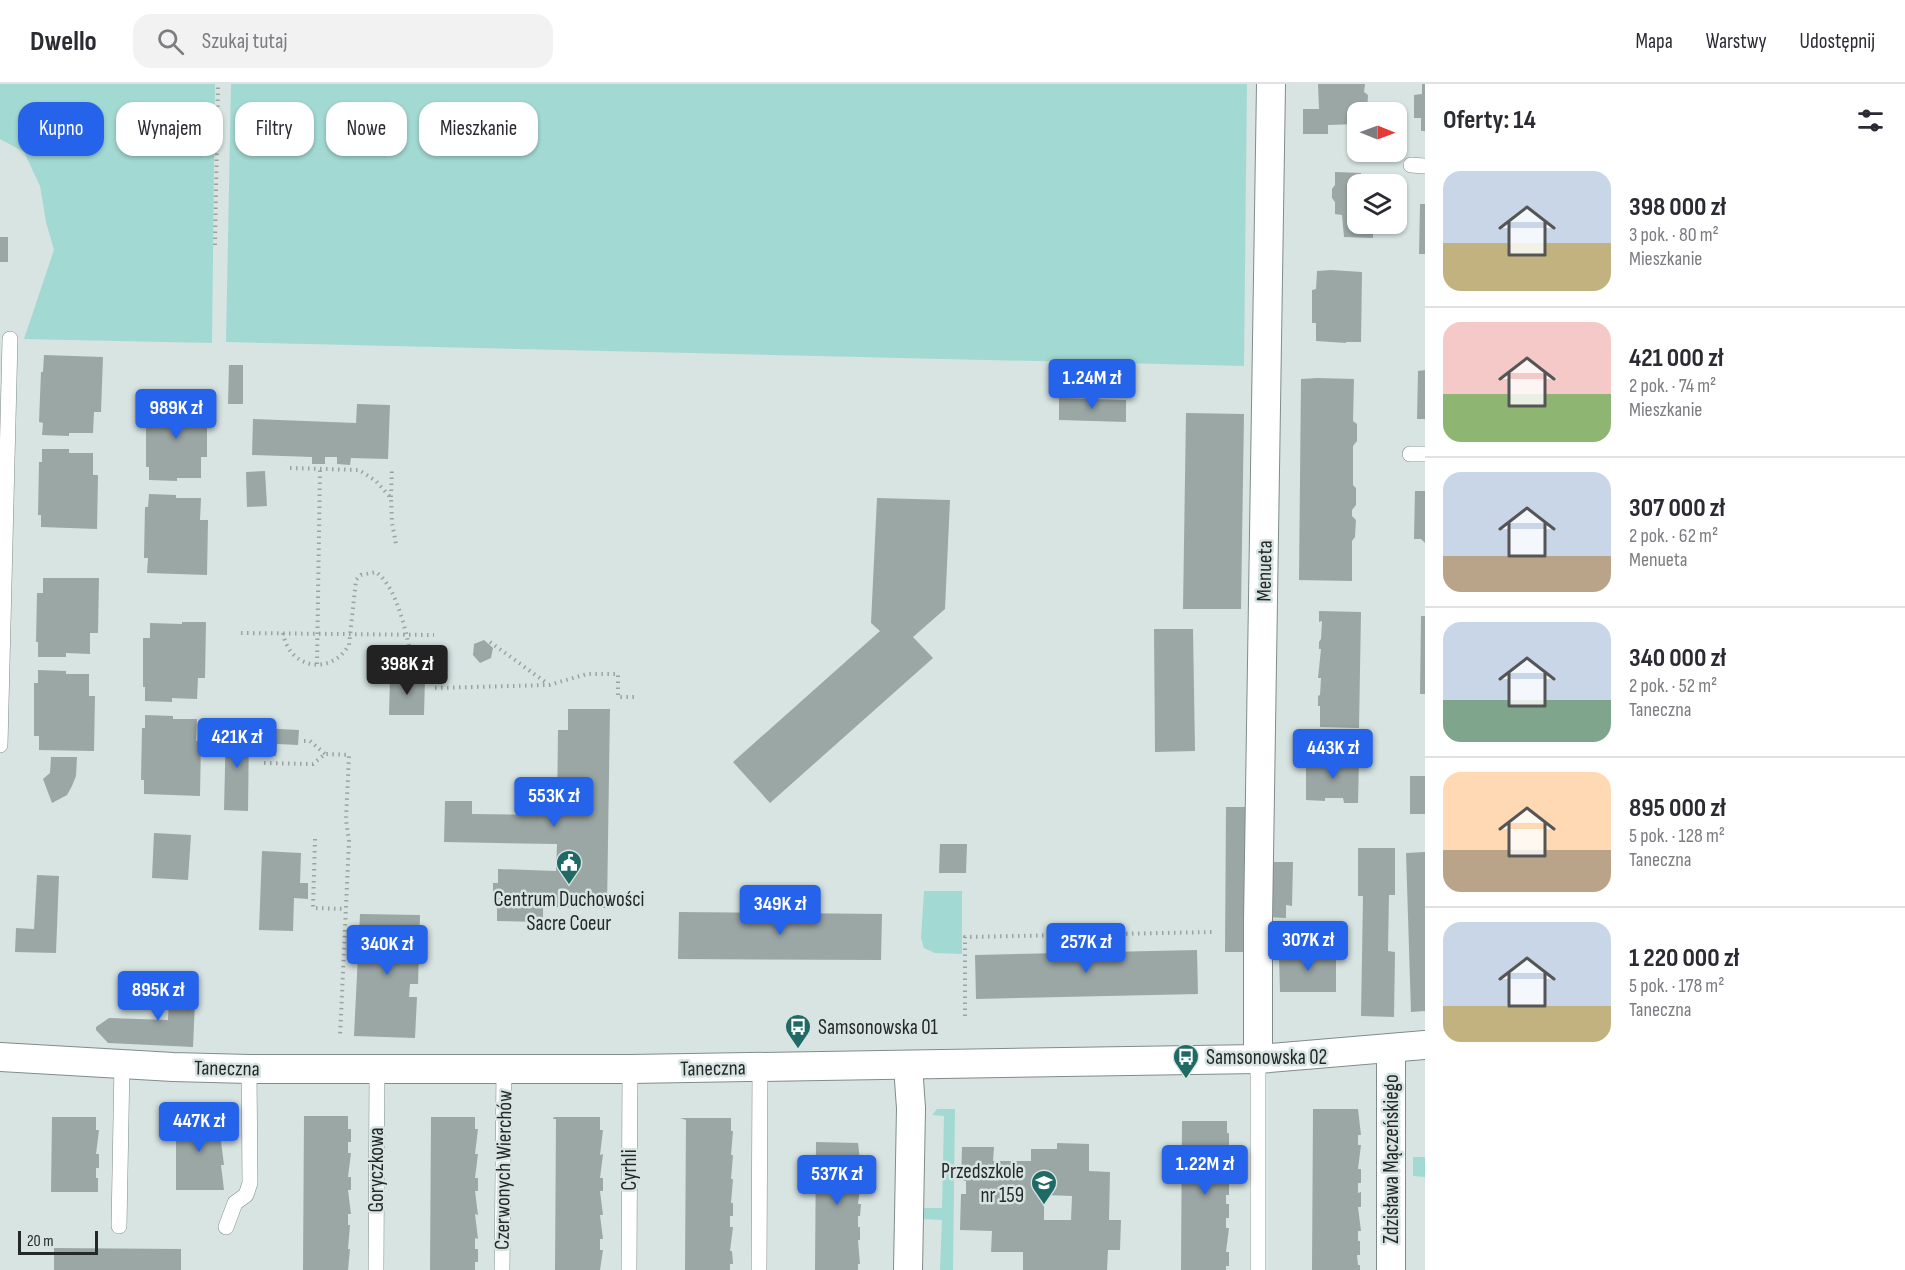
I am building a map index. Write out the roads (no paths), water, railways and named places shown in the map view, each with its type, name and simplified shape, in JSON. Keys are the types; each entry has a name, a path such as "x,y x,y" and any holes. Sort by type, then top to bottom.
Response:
{"street":[{"name":"Menueta","path":"1258,1059 1258,921 1271,84"},
{"name":"Taneczna","path":"0,1057 249,1069 760,1068 1258,1059 1425,1045"},
{"name":"Zdzisława Mączeńskiego","path":"1391,1048 1391,1270"},
{"path":"908,1066 911,1108 908,1270"}],"lane":[{"path":"0,745 10,339"},
{"path":"1258,1059 1258,1270"},
{"path":"119,1226 122,1064"},
{"path":"759,1270 760,1068"},
{"path":"226,1227 235,1203 246,1195 250,1183 249,1069"},
{"name":"Czerwonych Wierchów","path":"502,1270 504,1069"},
{"name":"Cyrhli","path":"629,1270 630,1069"},
{"name":"Goryczkowa","path":"376,1070 376,1270"}],"place":[{"name":"Centrum Duchowości Sacre Coeur","path":"569,886"},
{"name":"Samsonowska 01","path":"798,1050"},
{"name":"Samsonowska 02","path":"1186,1080"},
{"name":"Przedszkole nr 159","path":"1044,1206"}]}
